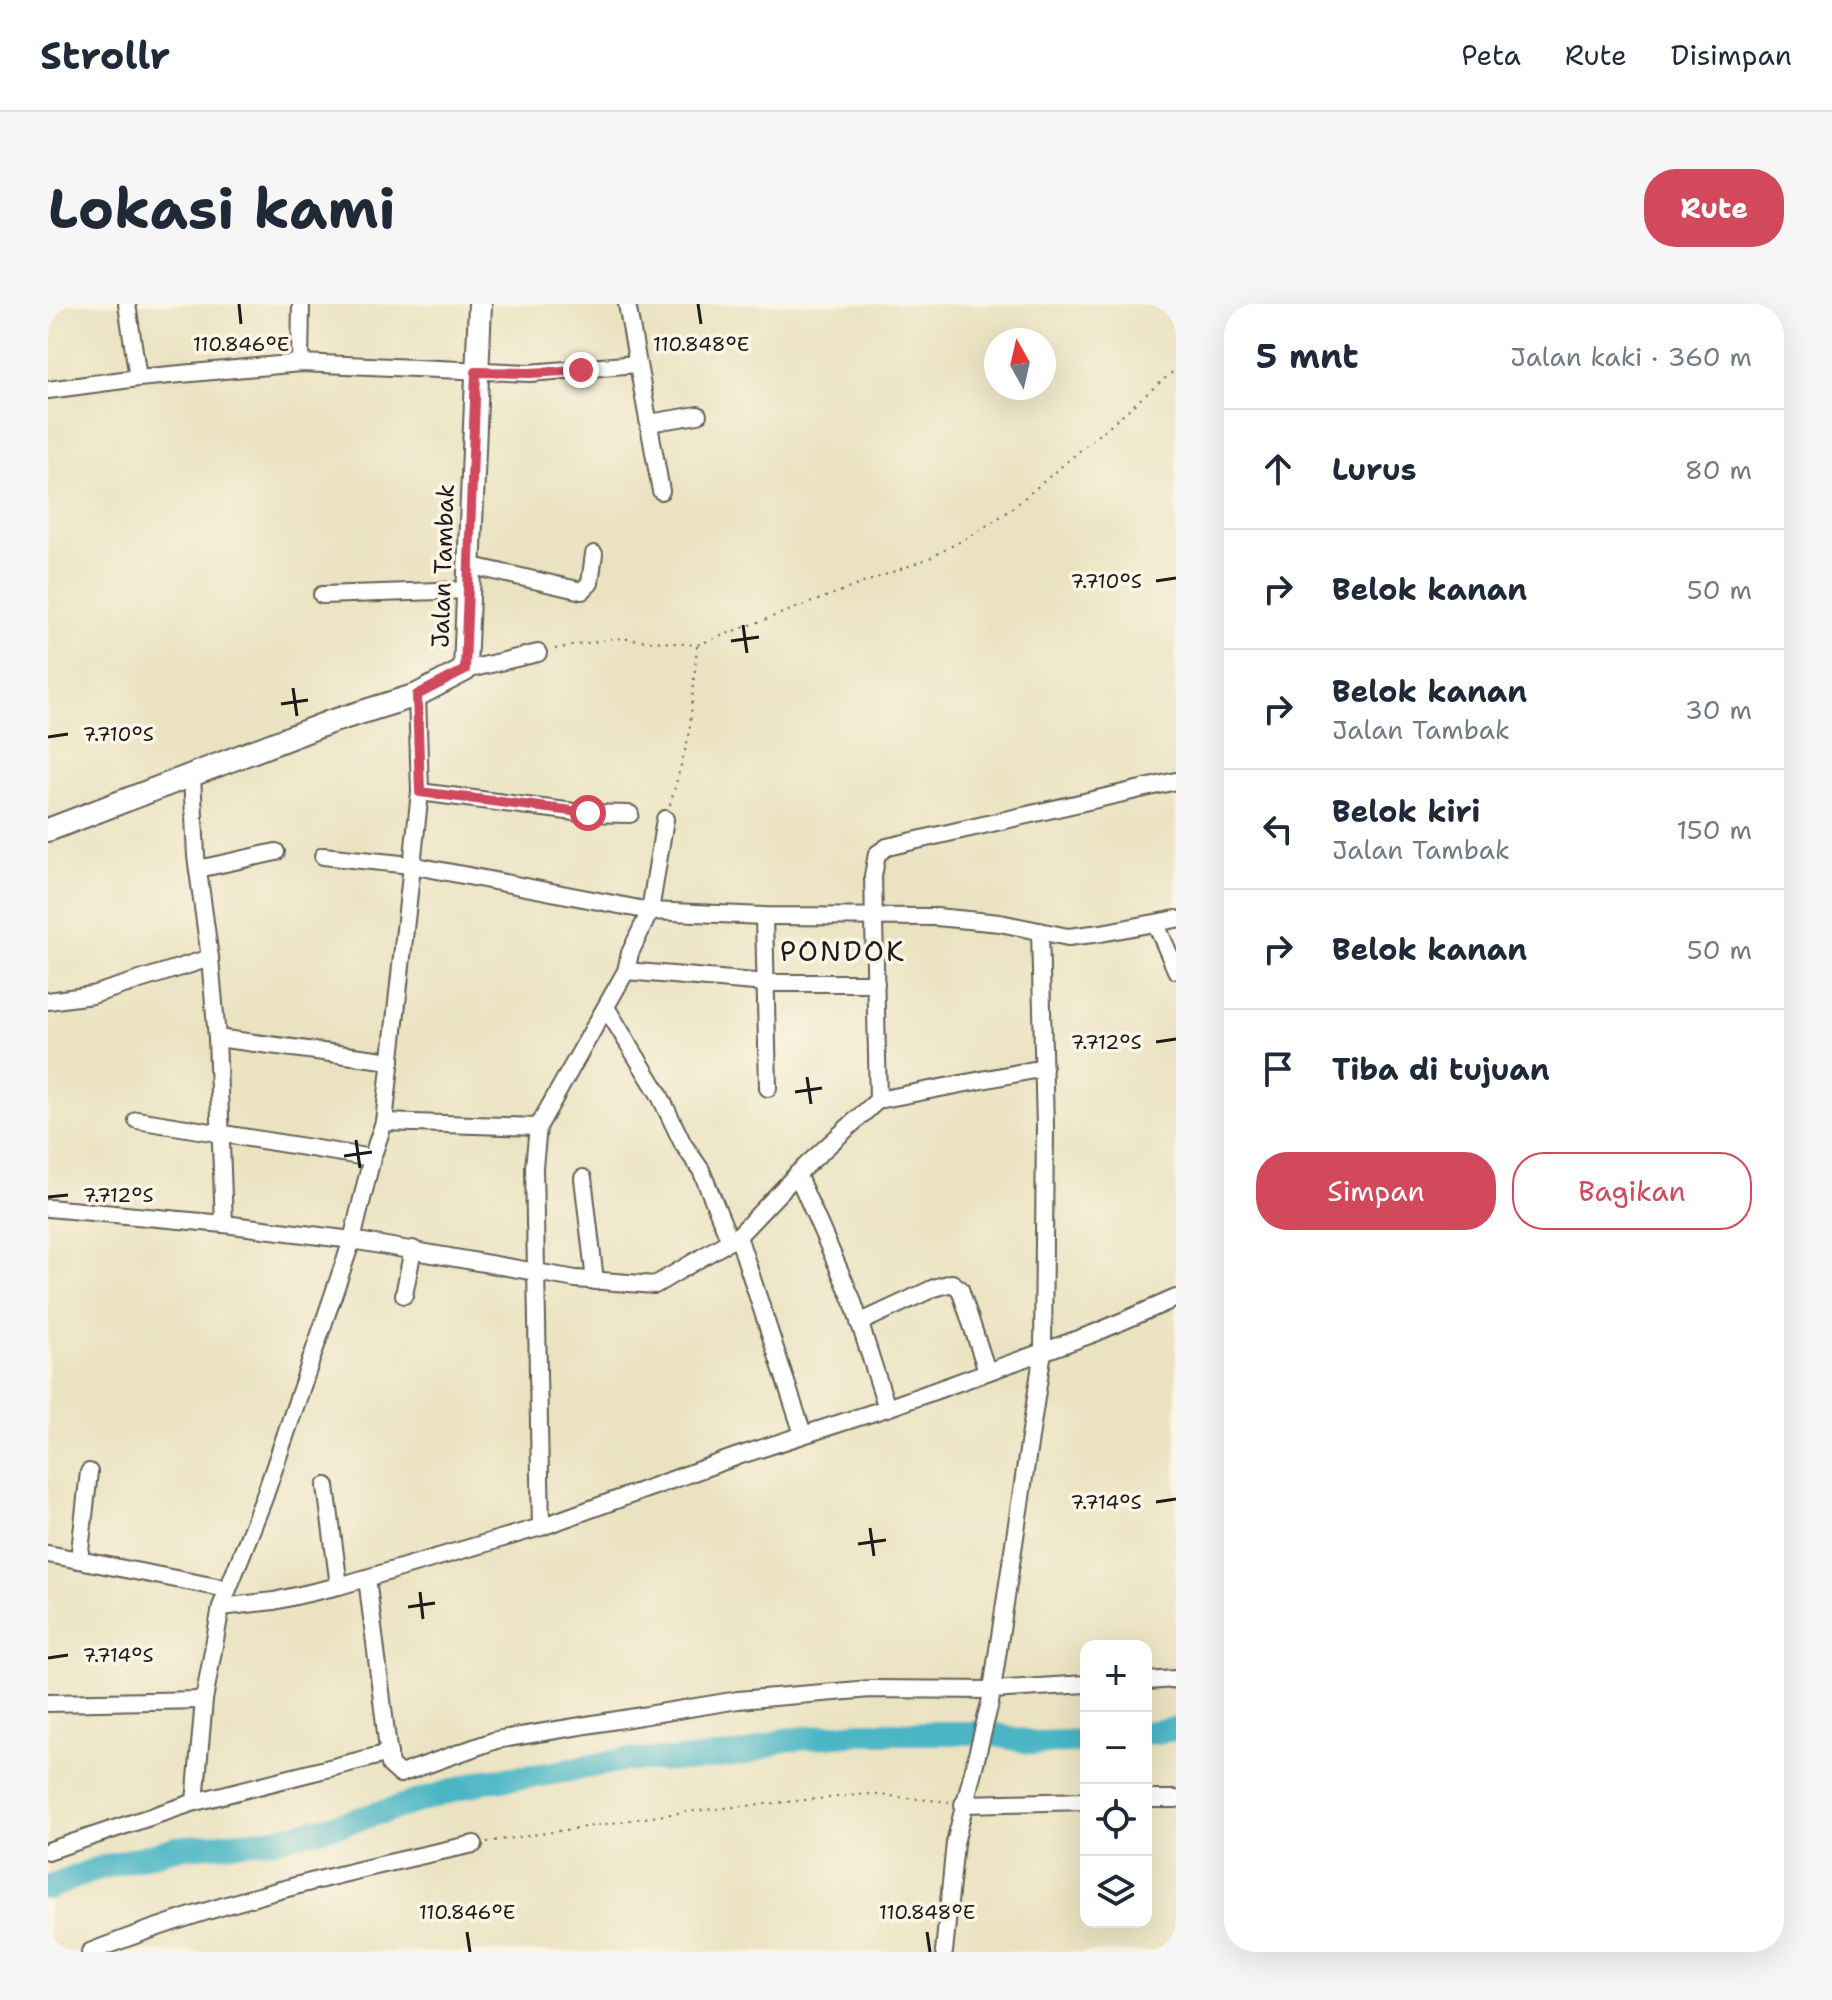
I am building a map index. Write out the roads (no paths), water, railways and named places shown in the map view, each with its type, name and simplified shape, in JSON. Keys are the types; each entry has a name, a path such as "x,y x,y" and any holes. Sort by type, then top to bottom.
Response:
{"street":[{"path":"127,304 138,378"},
{"path":"300,363 301,304"},
{"name":"Jalan Tambak","path":"48,830 330,722 417,695 465,670 480,304"},
{"path":"627,304 661,491"},
{"path":"48,390 300,363 530,373 637,364"},
{"path":"649,423 698,415"},
{"path":"468,565 582,591 590,583 594,554"},
{"path":"322,595 468,590"},
{"path":"465,670 538,653"},
{"path":"195,1802 204,1700 221,1607 264,1498 352,1240 384,1122 420,792 417,695"},
{"path":"192,776 198,869 217,1038 224,1224"},
{"path":"878,1100 873,865 877,854 887,847 1176,781"},
{"path":"420,792 582,813 630,814"},
{"path":"541,1527 534,1167 538,1127 626,971 630,953 650,911 665,819"},
{"path":"198,869 276,852"},
{"path":"323,856 411,865 650,911 764,916 874,914 968,919 1068,937 1176,919"},
{"path":"764,916 768,1088"},
{"path":"1156,924 1176,970"},
{"path":"944,1952 955,1843 991,1697 1043,1351 1044,1068 1040,931"},
{"path":"48,1001 92,995 210,958"},
{"path":"626,971 766,983 876,983"},
{"path":"607,1009 659,1094 738,1242 803,1434"},
{"path":"217,1038 391,1061"},
{"path":"48,1208 224,1224 352,1240 536,1273 655,1285 738,1242 878,1100 1044,1068"},
{"path":"137,1120 372,1158"},
{"path":"384,1122 538,1127"},
{"path":"583,1178 595,1281"},
{"path":"800,1180 859,1323 887,1408"},
{"path":"404,1295 413,1249"},
{"path":"859,1323 934,1288 952,1283 960,1289 987,1371"},
{"path":"221,1607 274,1601 339,1586 541,1527 803,1434 887,1408 1176,1298"},
{"path":"79,1560 89,1472"},
{"path":"326,1486 339,1586"},
{"path":"48,1554 227,1589"},
{"path":"367,1578 389,1753 392,1770 400,1774 496,1740 738,1700 871,1689 991,1697 1080,1685"},
{"path":"1152,1681 1176,1679"},
{"path":"48,1703 204,1700"},
{"path":"48,1851 195,1802 389,1753"},
{"path":"1152,1799 1176,1799"},
{"path":"963,1804 1080,1801"},
{"path":"90,1952 155,1926 339,1874 474,1844"}],"waterway":[{"path":"1152,1732 1176,1729"},
{"path":"48,1888 96,1869 176,1848 276,1839 349,1822 485,1781 542,1775 625,1760 692,1760 744,1754 784,1740 860,1733 986,1733 1035,1743 1080,1741"}],"district":[{"name":"PONDOK","path":"843,951"}]}
